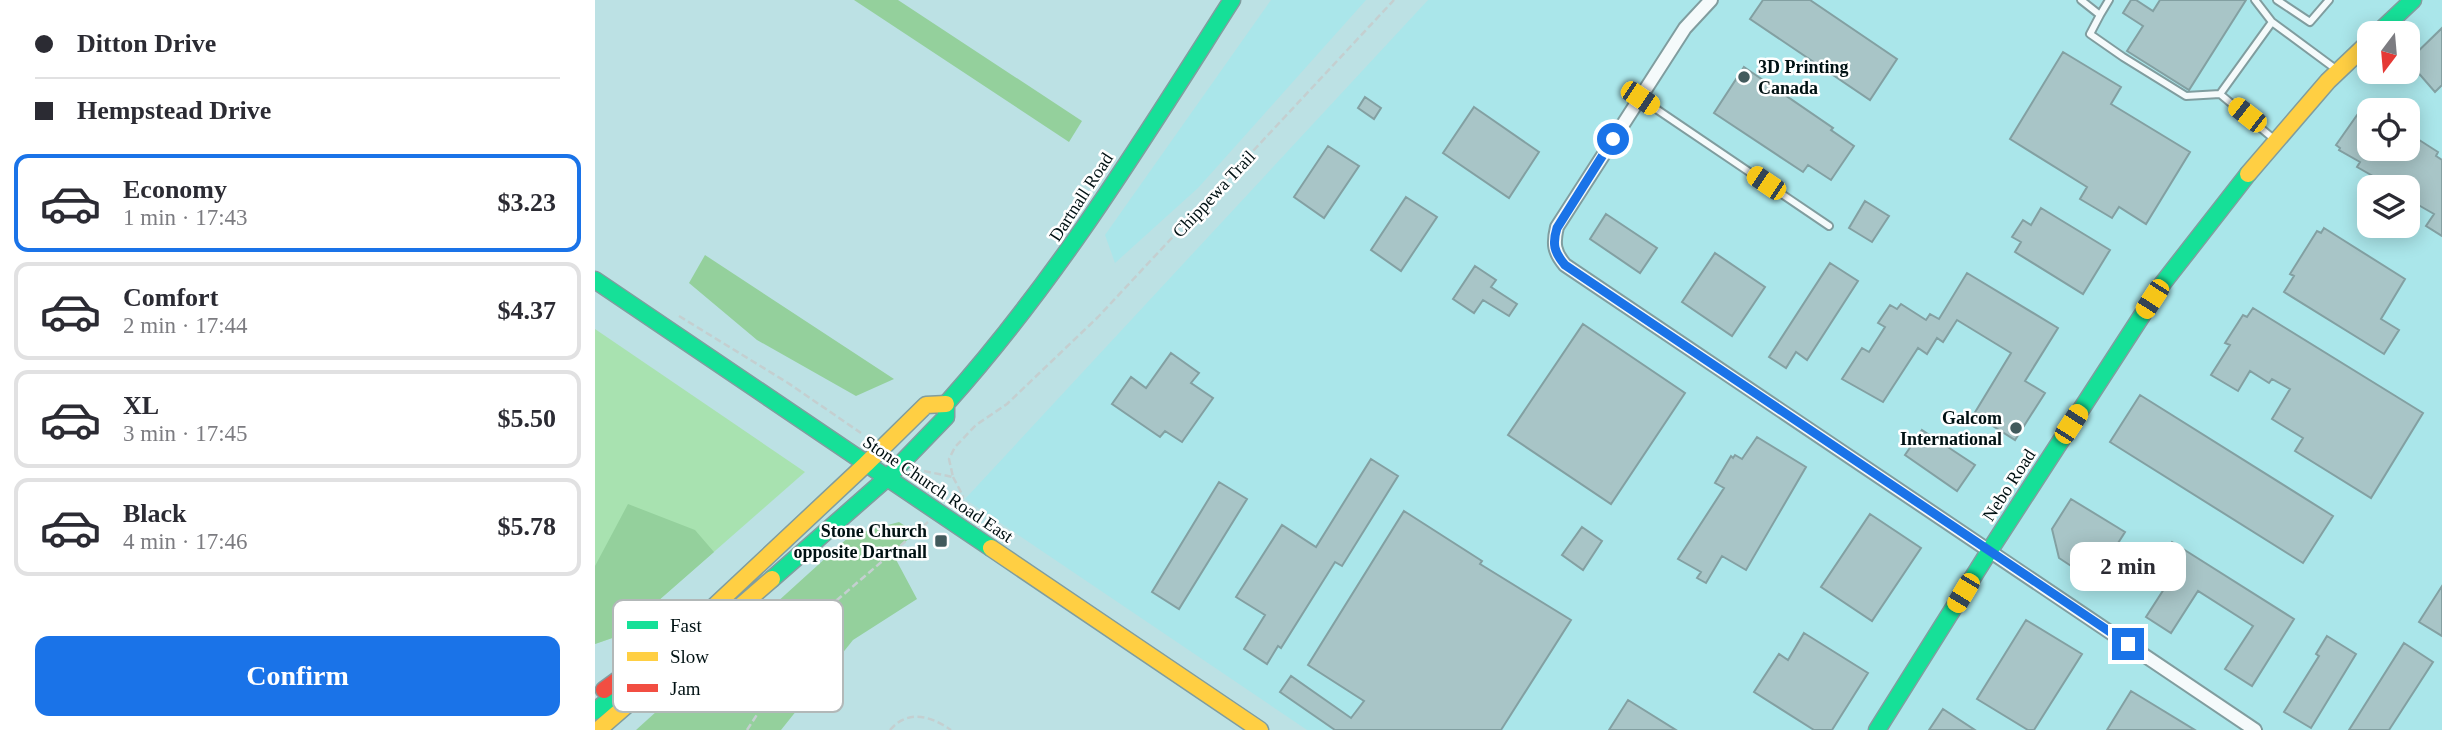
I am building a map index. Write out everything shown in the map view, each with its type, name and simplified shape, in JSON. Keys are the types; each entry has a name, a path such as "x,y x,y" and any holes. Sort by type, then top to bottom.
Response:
{"main road":[{"name":"Dartnall Road","path":"747,600 887,478 946,417 947,404 1024,313 1067,254 1233,0"},
{"path":"2391,21 2413,0"},
{"name":"Nebo Road","path":"1877,730 2163,283 2277,141 2357,53"},
{"name":"Stone Church Road East","path":"595,280 1260,730"},
{"path":"720,600 926,405 947,404"},
{"path":"595,695 613,682"},
{"path":"595,711 613,697"},
{"name":"Dartnall Road","path":"598,730 619,712"}],"street":[{"path":"1711,0 1685,28 1557,228 1553,243 1557,256 1565,265 2255,730"}],"lane":[{"path":"2081,0 2100,15"},
{"path":"2109,0 2090,34 2186,96 2220,94 2277,141"},
{"path":"2255,0 2272,22 2338,71"},
{"path":"2277,0 2310,22 2329,0"},
{"path":"2220,94 2272,22"},
{"path":"1640,98 1829,226"}],"path":[{"name":"Chippewa Trail","path":"953,477 949,459 955,447 976,425 1007,404 1098,317 1394,0"},
{"path":"673,313 788,383 862,433"},
{"path":"837,600 944,516 963,496 953,477 925,471"},
{"path":"747,730 759,712"},
{"path":"890,730 897,721 918,716 937,721 951,730"}],"shaded area":[{"path":"1271,0 1366,0 1198,188 1115,263 1105,235"},
{"path":"1428,0 2442,0 2442,730 1307,730 965,499"}],"green space":[{"path":"854,0 898,0 1082,121 1069,142"},
{"path":"705,255 894,379 856,396 757,340 689,283"},
{"path":"595,329 805,472 659,600 613,600 613,638 595,644"},
{"path":"628,504 695,530 714,552 659,600 613,600 613,638 595,644 595,566"},
{"path":"899,522 916,533 889,555 893,554 917,599 853,640 843,652 843,600 779,600 851,535"},
{"path":"656,712 795,712 781,730 636,730"}],"building":[{"path":"1763,0 1810,0 1897,59 1870,100 1750,19"},
{"path":"2131,0 2136,0 2153,11 2160,0 2246,0 2189,90 2127,51 2143,26 2123,13"},
{"path":"2442,28 2442,85 2435,92 2420,75 2420,49"},
{"path":"2063,52 2121,87 2111,104 2190,152 2146,224 2119,207 2112,218 2080,199 2087,187 2010,139"},
{"path":"1744,67 1833,128 1831,130 1854,146 1831,180 1808,165 1803,172 1714,113"},
{"path":"1365,97 1381,108 1374,119 1358,108"},
{"path":"1474,107 1539,152 1509,198 1443,153"},
{"path":"2357,115 2357,160 2339,150 2336,145"},
{"path":"2420,140 2438,152 2436,156 2442,160 2442,236 2426,226 2434,214 2420,206 2420,175 2371,175 2357,167 2360,162 2420,161"},
{"path":"1328,146 1359,166 1324,218 1294,197"},
{"path":"1406,197 1437,217 1401,271 1371,250"},
{"path":"1865,201 1889,216 1872,242 1849,228"},
{"path":"2041,208 2110,250 2083,294 2015,252 2021,242 2012,237 2023,220 2031,225"},
{"path":"1606,214 1657,248 1640,273 1590,239"},
{"path":"2324,228 2405,279 2381,319 2399,330 2384,354 2284,292 2294,276 2290,274 2317,231 2321,233"},
{"path":"1715,253 1765,287 1732,336 1682,302"},
{"path":"1830,263 1858,281 1807,360 1796,352 1786,368 1769,357"},
{"path":"1475,266 1496,280 1491,287 1517,304 1509,316 1483,300 1474,313 1453,299"},
{"path":"1967,273 2058,328 2025,381 2045,393 2015,440 1974,414 2011,353 1957,320 1943,342 1937,338 1927,354 1918,348 1883,402 1842,379 1862,348 1869,352 1885,327 1878,323 1890,305 1897,309 1901,304 1926,320 1930,314 1939,319"},
{"path":"2253,308 2423,413 2371,498 2295,451 2303,438 2272,419 2290,389 2272,379 2269,383 2250,371 2238,391 2211,375 2230,345 2225,343 2243,315 2247,317"},
{"path":"1583,324 1685,393 1611,504 1508,435"},
{"path":"1171,353 1199,373 1191,383 1213,398 1182,442 1165,431 1160,437 1112,404 1131,377 1146,388"},
{"path":"2140,395 2333,516 2303,563 2110,442"},
{"path":"1922,430 1975,465 1957,491 1905,455"},
{"path":"1757,437 1806,467 1746,570 1722,556 1706,583 1697,578 1701,572 1678,559 1724,488 1715,483 1731,456 1742,459"},
{"path":"1371,459 1398,476 1342,566 1335,562 1281,648 1278,646 1267,664 1244,649 1265,615 1236,597 1282,525 1316,547"},
{"path":"1219,482 1247,499 1179,609 1152,592"},
{"path":"2071,499 2125,532 2094,581 2059,558 2052,529"},
{"path":"1404,511 1482,561 1480,564 1571,620 1501,730 1335,730 1280,692 1291,676 1351,718 1364,701 1308,665"},
{"path":"1870,514 1921,548 1872,621 1821,587"},
{"path":"1582,527 1602,541 1583,570 1562,555"},
{"path":"2172,542 2294,619 2252,686 2225,669 2253,626 2198,591 2171,633 2146,617 2173,575 2157,565"},
{"path":"2442,586 2442,636 2419,622"},
{"path":"2026,620 2082,654 2034,730 2028,730 1977,699"},
{"path":"1804,633 1868,673 1832,730 1814,730 1754,692 1779,654 1788,660"},
{"path":"2327,636 2356,654 2311,728 2284,712 2319,656 2316,654"},
{"path":"2404,643 2433,662 2389,730 2349,730"},
{"path":"2131,691 2195,730 2107,730"},
{"path":"1628,700 1676,730 1609,730"},
{"path":"1943,709 1975,730 1929,730"}],"traffic: fast":[{"path":"887,478 946,417 946,404 987,357 1062,258 1232,0"},
{"path":"2391,21 2413,0"},
{"path":"1877,730 2163,283 2248,174"},
{"path":"595,280 991,548"},
{"path":"772,579 887,478"},
{"path":"595,711 613,697"}],"traffic: slow":[{"path":"2248,174 2328,81 2357,53"},
{"path":"866,464 926,405 946,404"},
{"path":"721,600 866,464"},
{"path":"991,548 1260,730"},
{"path":"748,600 772,579"},
{"path":"598,730 619,712"}],"traffic: jam":[{"path":"604,690 613,683"}],"place":[{"name":"3D Printing Canada","path":"1744,77"},
{"name":"Galcom International","path":"2016,428"},
{"name":"Stone Church opposite Dartnall","path":"941,541"}],"route":[{"path":"1613,139 1557,228 1553,243 1557,256 1565,265 2128,644"}]}
